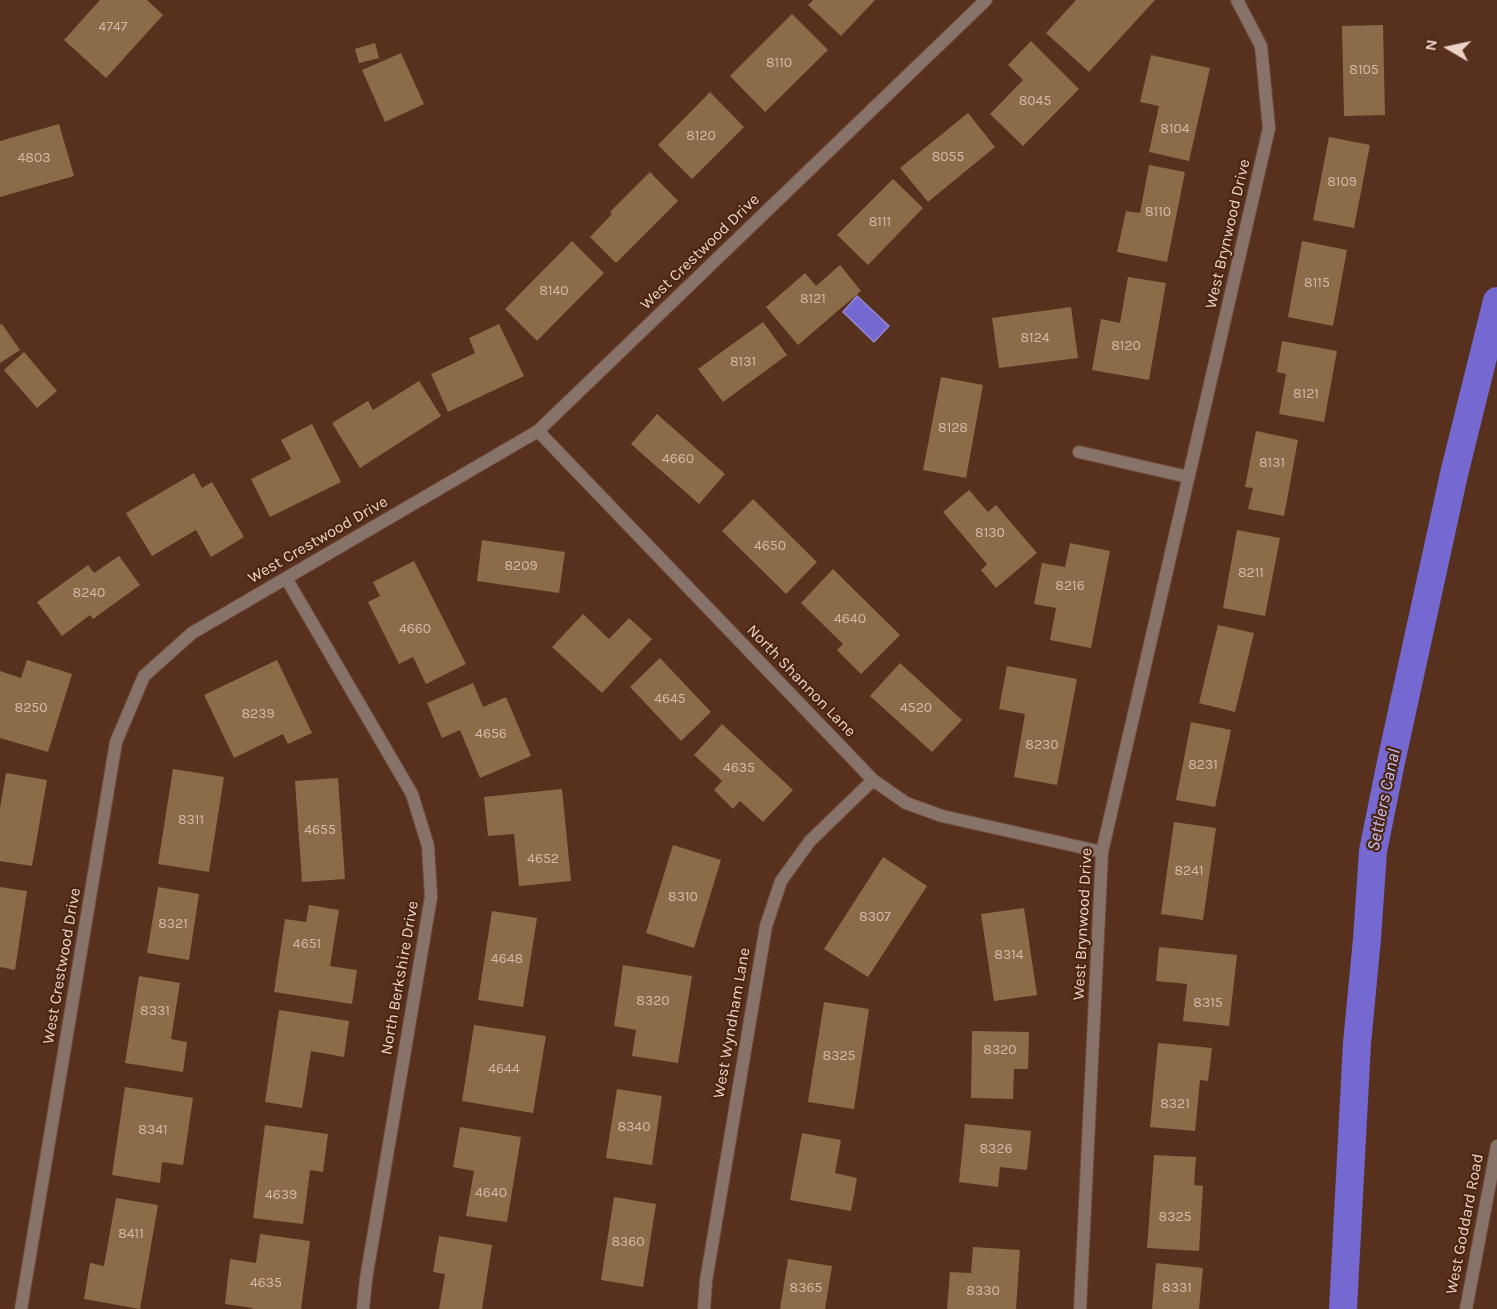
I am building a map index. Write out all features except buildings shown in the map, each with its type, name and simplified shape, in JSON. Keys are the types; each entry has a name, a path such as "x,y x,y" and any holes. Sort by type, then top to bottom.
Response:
{"street":[{"name":"West Crestwood Drive","path":"21,1309 116,742 144,676 192,633 538,431 986,0"},
{"name":"West Brynwood Drive","path":"1080,1309 1101,852 1269,128 1261,46 1237,0"},
{"name":"North Shannon Lane","path":"538,431 873,780 906,803 942,816 1101,852"},
{"path":"1079,452 1188,477"},
{"name":"North Berkshire Drive","path":"286,578 412,794 428,846 430,897 366,1279 363,1309"},
{"name":"West Wyndham Lane","path":"704,1309 706,1281 766,926 781,881 810,841 873,780"},
{"name":"West Goddard Road","path":"1466,1309 1497,1146"}],"shaded area":[{"path":"857,296 889,326 874,342 843,312"}],"waterway":[{"name":"Settlers Canal","path":"1343,1309 1357,1043 1373,851 1454,474 1497,301"}]}
